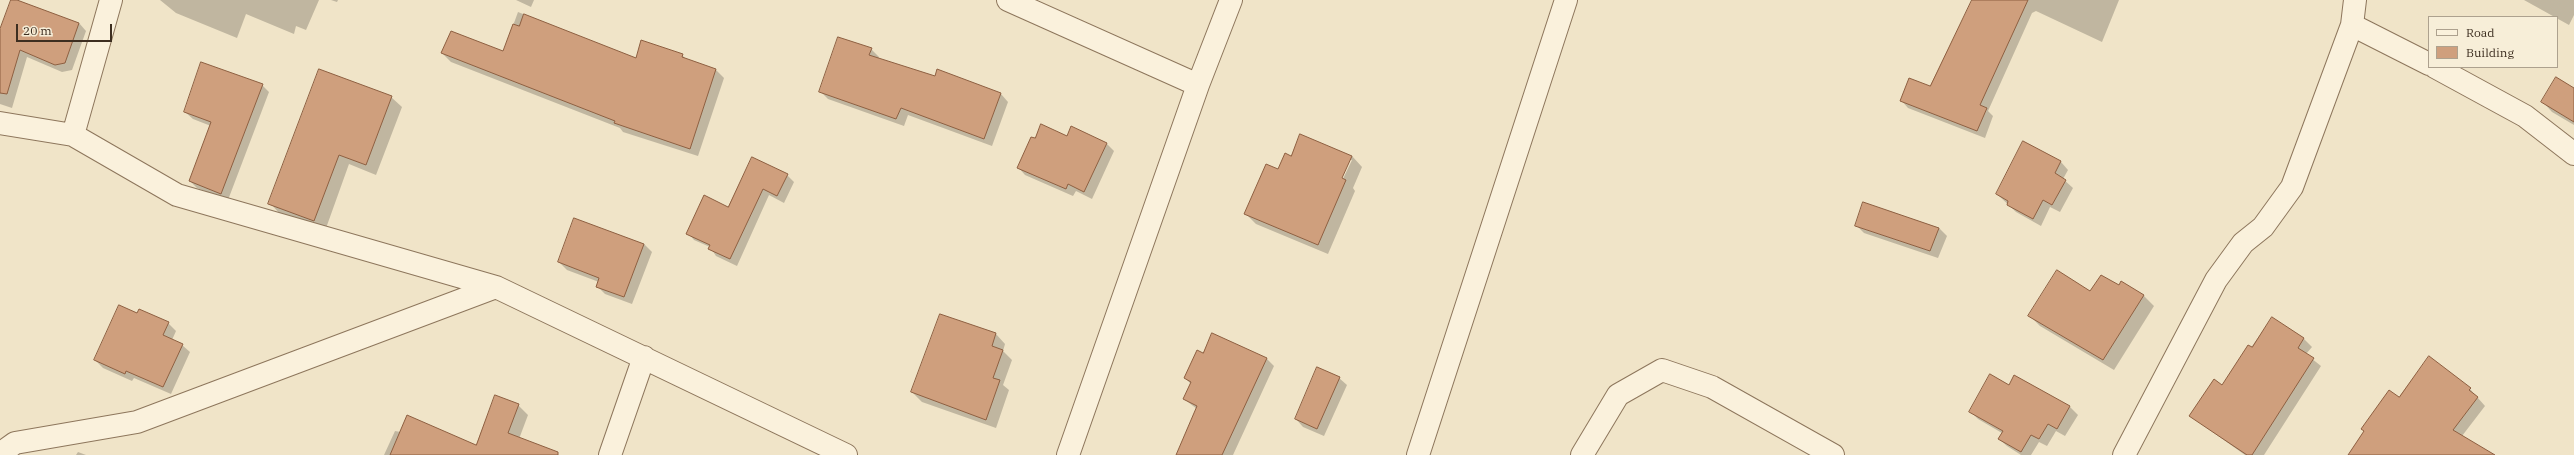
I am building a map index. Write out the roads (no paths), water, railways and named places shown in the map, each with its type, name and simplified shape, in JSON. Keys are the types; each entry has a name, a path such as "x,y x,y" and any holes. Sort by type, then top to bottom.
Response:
{"street":[{"path":"73,135 111,0"},
{"path":"1008,0 1198,84"},
{"path":"1068,455 1198,84 1231,0"},
{"path":"1418,455 1566,0"},
{"path":"2124,455 2216,280 2243,243 2264,226 2292,187 2352,25 2355,0"},
{"path":"2352,25 2428,63"},
{"path":"2437,68 2525,116 2574,154"},
{"path":"0,122 73,135 177,195 496,287 846,455"},
{"path":"0,454 15,443 137,422 496,287"},
{"path":"610,455 644,357"},
{"path":"1582,455 1618,395 1662,370 1712,387 1833,455"}]}
